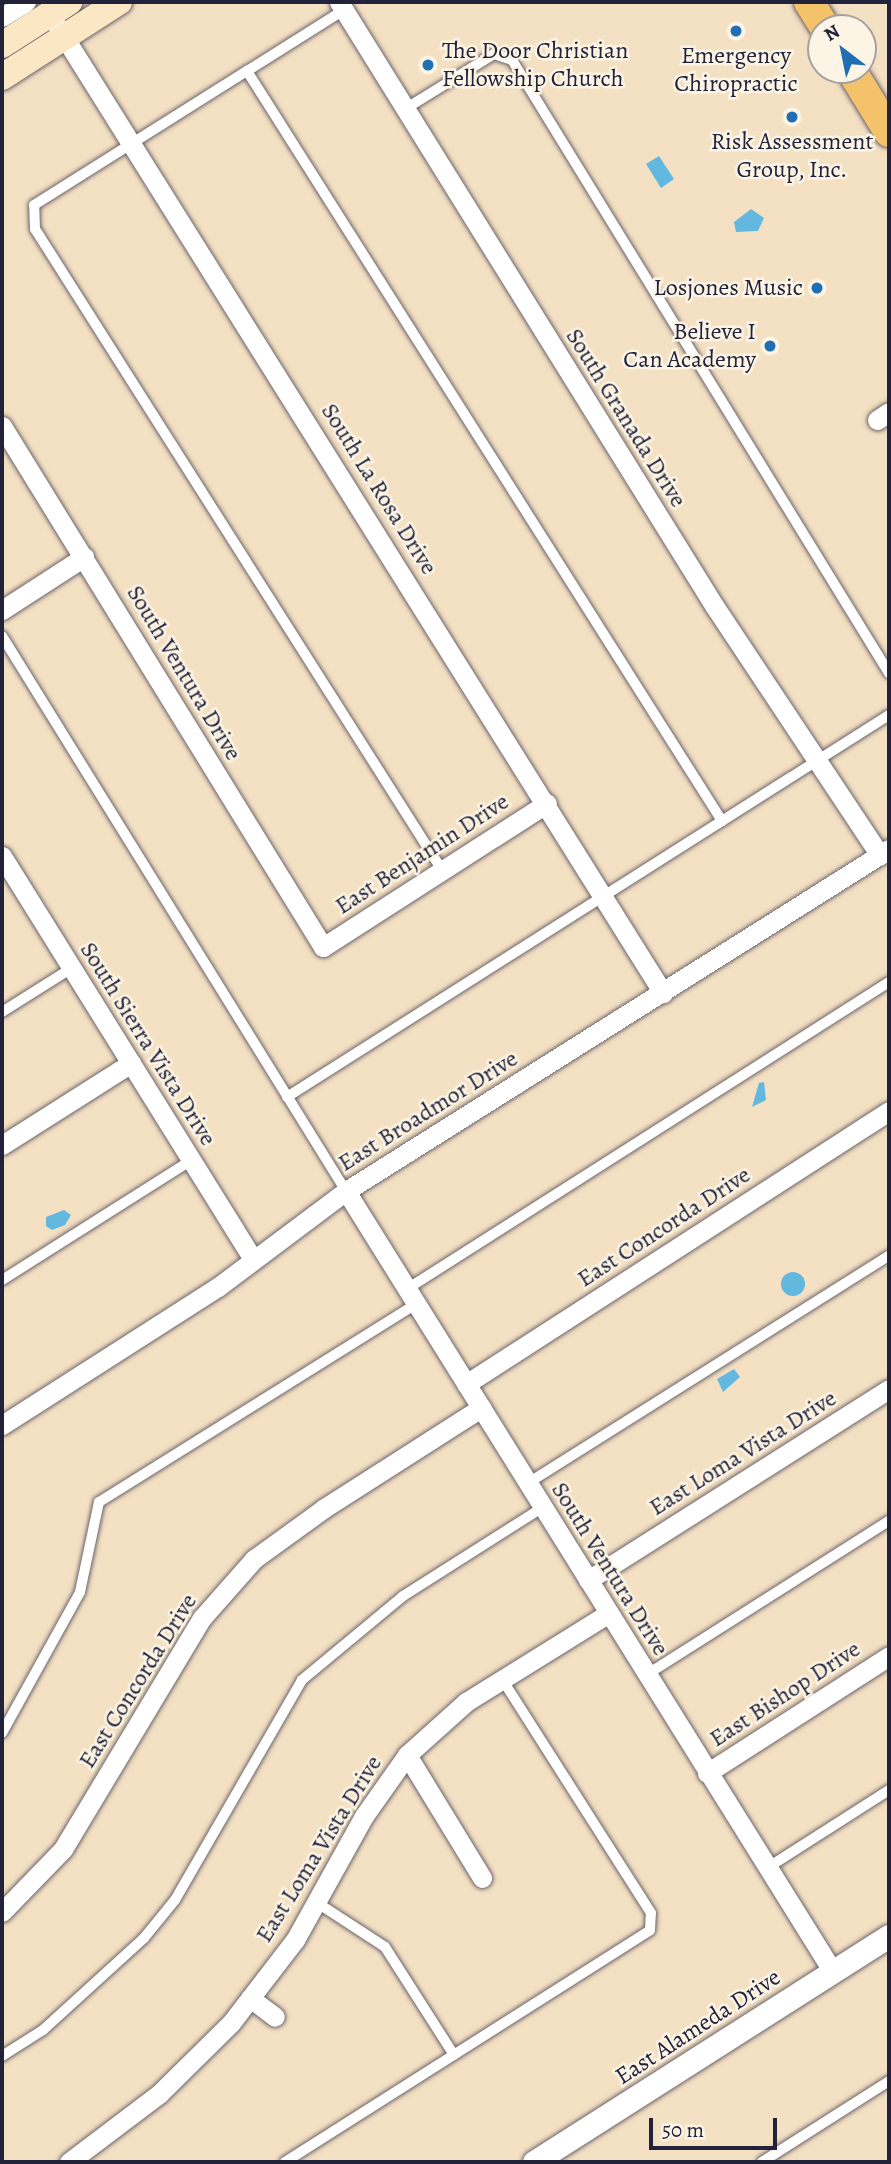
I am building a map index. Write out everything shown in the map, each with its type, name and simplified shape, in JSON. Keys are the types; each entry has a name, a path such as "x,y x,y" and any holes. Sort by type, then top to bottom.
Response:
{"main road":[{"path":"2,77 120,2"},
{"path":"2,45 60,8"},
{"path":"860,84 889,132"}],"street":[{"path":"2,17 26,2"},
{"name":"South Granada Drive","path":"341,6 715,607 885,852"},
{"name":"South La Rosa Drive","path":"60,8 64,37 547,803 663,993"},
{"name":"South Ventura Drive","path":"2,426 323,947"},
{"path":"2,610 84,557"},
{"name":"East Benjamin Drive","path":"323,947 547,803"},
{"name":"East Broadmor Drive","path":"2,1425 218,1287 253,1258 346,1191 885,852"},
{"name":"South Sierra Vista Drive","path":"5,869 72,968 253,1258"},
{"path":"2,1145 131,1063"},
{"name":"East Concorda Drive","path":"466,1384 889,1111"},
{"name":"South Ventura Drive","path":"346,1191 833,1972"},
{"name":"East Loma Vista Drive","path":"588,1580 889,1389"},
{"name":"East Concorda Drive","path":"2,1912 63,1849 202,1618 254,1559 323,1509 481,1408"},
{"name":"East Loma Vista Drive","path":"69,2162 159,2094 250,1998 295,1940 364,1816 407,1755 466,1702 609,1612"},
{"name":"East Bishop Drive","path":"707,1773 889,1656"},
{"path":"407,1755 482,1878"},
{"name":"East Alameda Drive","path":"534,2162 889,1936"},
{"path":"250,1998 275,2017"}],"lane":[{"path":"341,6 247,71 34,205 35,229 442,870"},
{"path":"405,109 494,54 512,60 889,673"},
{"path":"247,71 722,821"},
{"path":"2,636 346,1191"},
{"path":"287,1097 606,898 889,715"},
{"path":"2,1012 72,968"},
{"path":"2,1733 80,1592 99,1502 889,982"},
{"path":"2,1280 192,1160"},
{"path":"528,1483 889,1256"},
{"path":"2,2056 43,2030 114,1966 144,1938 175,1900 302,1680 402,1596 543,1507"},
{"path":"646,1675 889,1521"},
{"path":"285,2162 650,1930 651,1913 502,1679"},
{"path":"767,1868 889,1790"},
{"path":"316,1902 386,1947 454,2055"},
{"path":"762,2162 889,2081"}],"water":[{"path":"659,156 674,179 661,188 646,164"},
{"path":"751,209 764,218 758,231 736,232 734,222"},
{"path":"764,1082 766,1100 752,1107 759,1083"},
{"path":"64,1210 71,1215 65,1225 52,1230 46,1226 46,1217"},
{"path":"793,1272 804,1279 805,1284 798,1295 793,1296 782,1289 781,1284 788,1273"},
{"path":"734,1369 740,1377 723,1392 717,1379"}],"place":[{"name":"Emergency Chiropractic","path":"736,31"},
{"name":"The Door Christian Fellowship Church","path":"428,65"},
{"name":"Risk Assessment Group, Inc.","path":"792,117"},
{"name":"Losjones Music","path":"817,288"},
{"name":"Believe I Can Academy","path":"770,346"}]}
